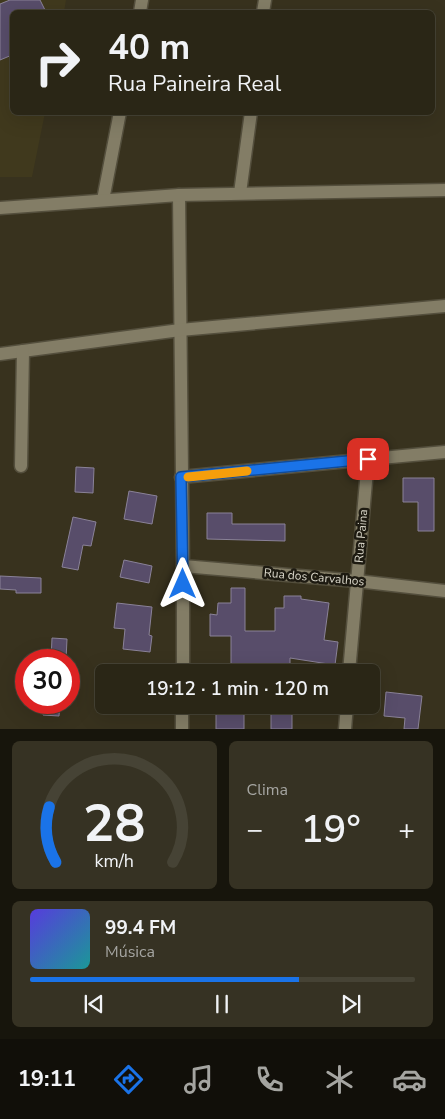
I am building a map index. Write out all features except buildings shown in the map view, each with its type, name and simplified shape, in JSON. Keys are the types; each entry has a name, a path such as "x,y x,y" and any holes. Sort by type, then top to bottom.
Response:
{"street":[{"path":"103,200 119,115"},
{"path":"240,193 251,115"},
{"path":"0,208 179,195 445,190"},
{"path":"179,195 183,664"},
{"path":"0,354 180,330 445,306"},
{"path":"21,466 23,350"},
{"path":"181,477 445,452"},
{"name":"Rua Paina","path":"350,664 368,459"},
{"name":"Rua dos Carvalhos","path":"183,566 357,581 445,591"},
{"path":"182,714 182,729"},
{"path":"345,729 346,714"}],"shaded area":[{"path":"0,0 66,0 64,10 10,10 10,115 45,115 32,177 0,177"}],"slow traffic":[{"path":"188,477 247,471"}],"route":[{"path":"183,584 181,477 368,459"}]}
